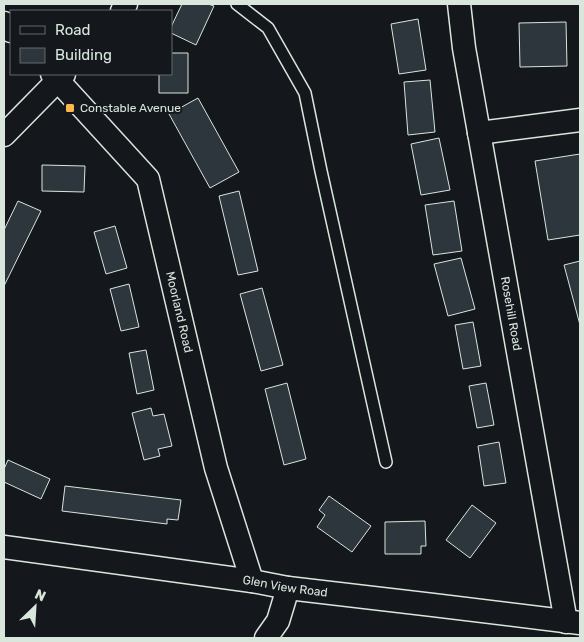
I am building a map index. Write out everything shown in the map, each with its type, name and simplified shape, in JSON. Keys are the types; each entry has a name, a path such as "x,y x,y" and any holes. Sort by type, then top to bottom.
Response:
{"street":[{"name":"Rosehill Road","path":"460,4 464,48 479,133 573,623"},
{"path":"4,135 58,76"},
{"name":"Moorland Road","path":"58,76 148,179 216,468 252,581"},
{"path":"479,133 580,120"},
{"name":"Glen View Road","path":"4,547 252,581 288,588 573,623"},
{"path":"266,638 278,621 288,588"}],"lane":[{"path":"237,4 268,28 305,93 386,462"}],"building":[{"path":"182,4 208,4 214,6 196,45 172,33 172,25"},
{"path":"418,19 426,70 399,74 391,24"},
{"path":"566,22 567,66 520,67 519,23"},
{"path":"172,53 188,53 188,93 159,93 159,75 172,75"},
{"path":"430,80 435,132 408,135 404,82"},
{"path":"198,98 239,172 210,188 169,114"},
{"path":"439,138 450,190 421,195 411,144"},
{"path":"580,154 580,235 548,240 535,161"},
{"path":"42,165 85,166 84,192 42,191"},
{"path":"239,191 258,271 238,275 219,196"},
{"path":"18,201 41,211 4,286 4,230"},
{"path":"454,201 462,251 433,255 425,205"},
{"path":"115,226 127,268 106,274 94,232"},
{"path":"461,258 475,309 448,316 434,264"},
{"path":"580,261 580,325 564,265"},
{"path":"129,284 139,327 121,331 110,289"},
{"path":"262,288 283,365 261,371 240,294"},
{"path":"473,322 481,366 463,369 455,325"},
{"path":"146,350 154,390 137,394 129,353"},
{"path":"287,383 306,459 284,465 265,389"},
{"path":"486,383 494,425 477,428 469,386"},
{"path":"151,408 153,416 164,414 172,446 158,449 160,456 144,460 132,413"},
{"path":"499,442 506,483 484,486 478,446"},
{"path":"8,460 50,479 41,499 4,482 4,469"},
{"path":"65,486 181,500 178,520 167,519 167,524 62,511"},
{"path":"329,496 371,526 352,552 317,527 325,515 319,510"},
{"path":"472,505 496,523 470,558 446,540"},
{"path":"425,521 426,546 421,546 421,554 385,554 385,522"}],"place":[{"name":"Constable Avenue","path":"70,108"}]}
